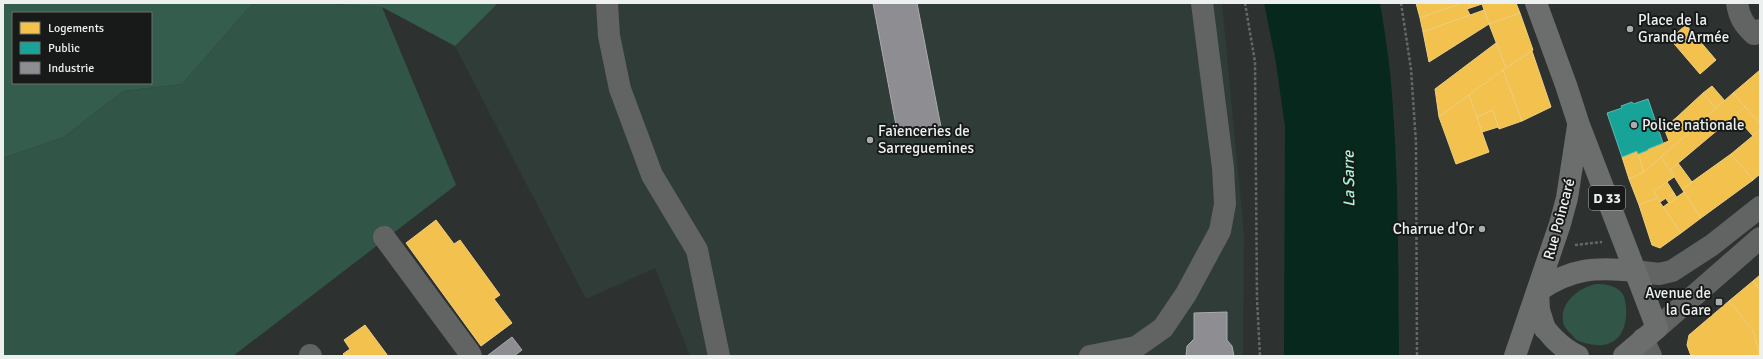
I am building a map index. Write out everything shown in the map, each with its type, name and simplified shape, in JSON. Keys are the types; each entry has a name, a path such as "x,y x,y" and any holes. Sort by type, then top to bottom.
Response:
{"main road":[{"name":"Rue Poincaré","path":"1536,3 1579,125 1635,271"},
{"name":"Rue Poincaré","path":"1531,311 1556,240 1567,198 1579,125"},
{"path":"1547,266 1575,273"},
{"path":"1545,329 1539,310 1538,290 1554,280 1592,269 1604,268 1635,271"},
{"name":"D 33","path":"1635,271 1650,341"},
{"path":"1531,311 1555,342 1567,351 1578,356"},
{"name":"D 33","path":"1514,356 1531,311"},
{"path":"1624,356 1650,341"}],"street":[{"path":"607,3 609,36 620,89 652,175 697,250 719,356"},
{"path":"1090,356 1136,348 1163,328 1186,294 1220,230 1225,204 1223,168 1202,3"},
{"path":"1737,3 1739,14 1745,26 1754,34 1760,30"},
{"path":"1635,271 1659,274 1672,271 1712,245 1760,207"},
{"path":"384,237 471,356"},
{"path":"1650,341 1760,238"}],"path":[{"path":"1244,3 1255,62 1257,299 1260,356"},
{"path":"1401,3 1412,69 1416,143 1417,356"},
{"path":"1556,240 1575,245 1622,239"}],"shaded area":[{"path":"3,3 253,3 182,84 123,91 64,137 3,158"},
{"path":"253,3 316,3 382,7 456,185 233,356 3,356 3,158 64,137 123,91 182,84"},
{"path":"316,3 498,3 455,46 382,7"},
{"name":"Faïenceries de Sarreguemines","path":"498,3 1222,3 1244,235 1243,356 690,356 655,268 586,299 455,46"},
{"path":"1596,284 1608,285 1619,290 1624,296 1626,307 1625,324 1618,337 1613,342 1598,345 1580,342 1568,331 1563,323 1565,308 1572,296 1584,288"}],"water":[{"name":"La Sarre","path":"1264,3 1380,3 1390,69 1395,140 1398,232 1399,356 1284,356 1285,127 1276,63"}],"building: Logements":[{"path":"1416,3 1462,3 1420,18"},
{"path":"1462,3 1469,3 1470,8 1467,9 1470,15 1423,32 1420,18"},
{"path":"1469,3 1516,3 1520,13 1489,24 1482,4 1470,8"},
{"path":"1484,10 1489,24 1429,62 1423,32"},
{"path":"1520,13 1533,50 1506,68 1489,24"},
{"path":"1686,25 1716,60 1700,74 1670,39"},
{"path":"1496,43 1506,68 1439,117 1435,89"},
{"path":"1532,51 1551,107 1522,121 1503,70"},
{"path":"1503,70 1522,121 1499,129 1493,110 1477,117 1469,95"},
{"path":"1760,70 1760,124 1733,93"},
{"path":"1712,86 1725,101 1716,109 1703,93"},
{"path":"1703,93 1716,109 1689,132 1677,117"},
{"path":"1733,93 1745,107 1670,170 1661,157"},
{"path":"1469,95 1489,152 1456,164 1439,117"},
{"path":"1745,107 1760,124 1760,130 1753,136 1735,116"},
{"path":"1493,110 1498,127 1482,132 1477,117"},
{"path":"1677,117 1689,132 1644,172 1638,154 1669,141 1664,128"},
{"path":"1760,130 1760,174 1753,180 1731,154"},
{"path":"1637,151 1644,172 1629,179 1622,157"},
{"path":"1731,154 1753,180 1701,218 1682,189"},
{"path":"1661,157 1674,177 1654,191 1657,198 1639,205 1629,179 1644,172"},
{"path":"1678,163 1692,182 1682,189 1670,170"},
{"path":"1667,182 1674,193 1660,202 1654,191"},
{"path":"1684,192 1701,218 1681,233 1663,207"},
{"path":"1674,193 1677,198 1669,203 1666,199"},
{"path":"1657,198 1681,233 1660,248 1652,245 1639,205"},
{"path":"436,220 454,244 460,240 500,295 494,299 512,323 481,346 406,243"},
{"path":"1760,275 1760,290 1753,281"},
{"path":"1753,281 1760,290 1760,354 1754,339 1756,338 1751,328 1729,301"},
{"path":"1729,301 1753,331 1760,356 1691,356 1687,345 1689,335"},
{"path":"365,325 388,356 345,356 343,354 350,349 344,340"}],"building: Public":[{"path":"1648,99 1663,143 1638,154 1637,151 1622,157 1607,113 1622,108 1621,106 1632,102 1633,104"}],"building: Industrie":[{"path":"873,3 917,3 941,127 898,136"},
{"path":"1227,312 1227,340 1232,346 1234,356 1186,356 1187,346 1194,339 1194,313"},
{"path":"512,337 522,350 514,356 487,356"}],"place":[{"name":"Place de la Grande Armée","path":"1630,29"},
{"name":"Police nationale","path":"1634,125"},
{"name":"Faïenceries de Sarreguemines","path":"870,140"},
{"name":"Charrue d'Or","path":"1482,229"},
{"name":"Avenue de la Gare","path":"1719,302"}]}
